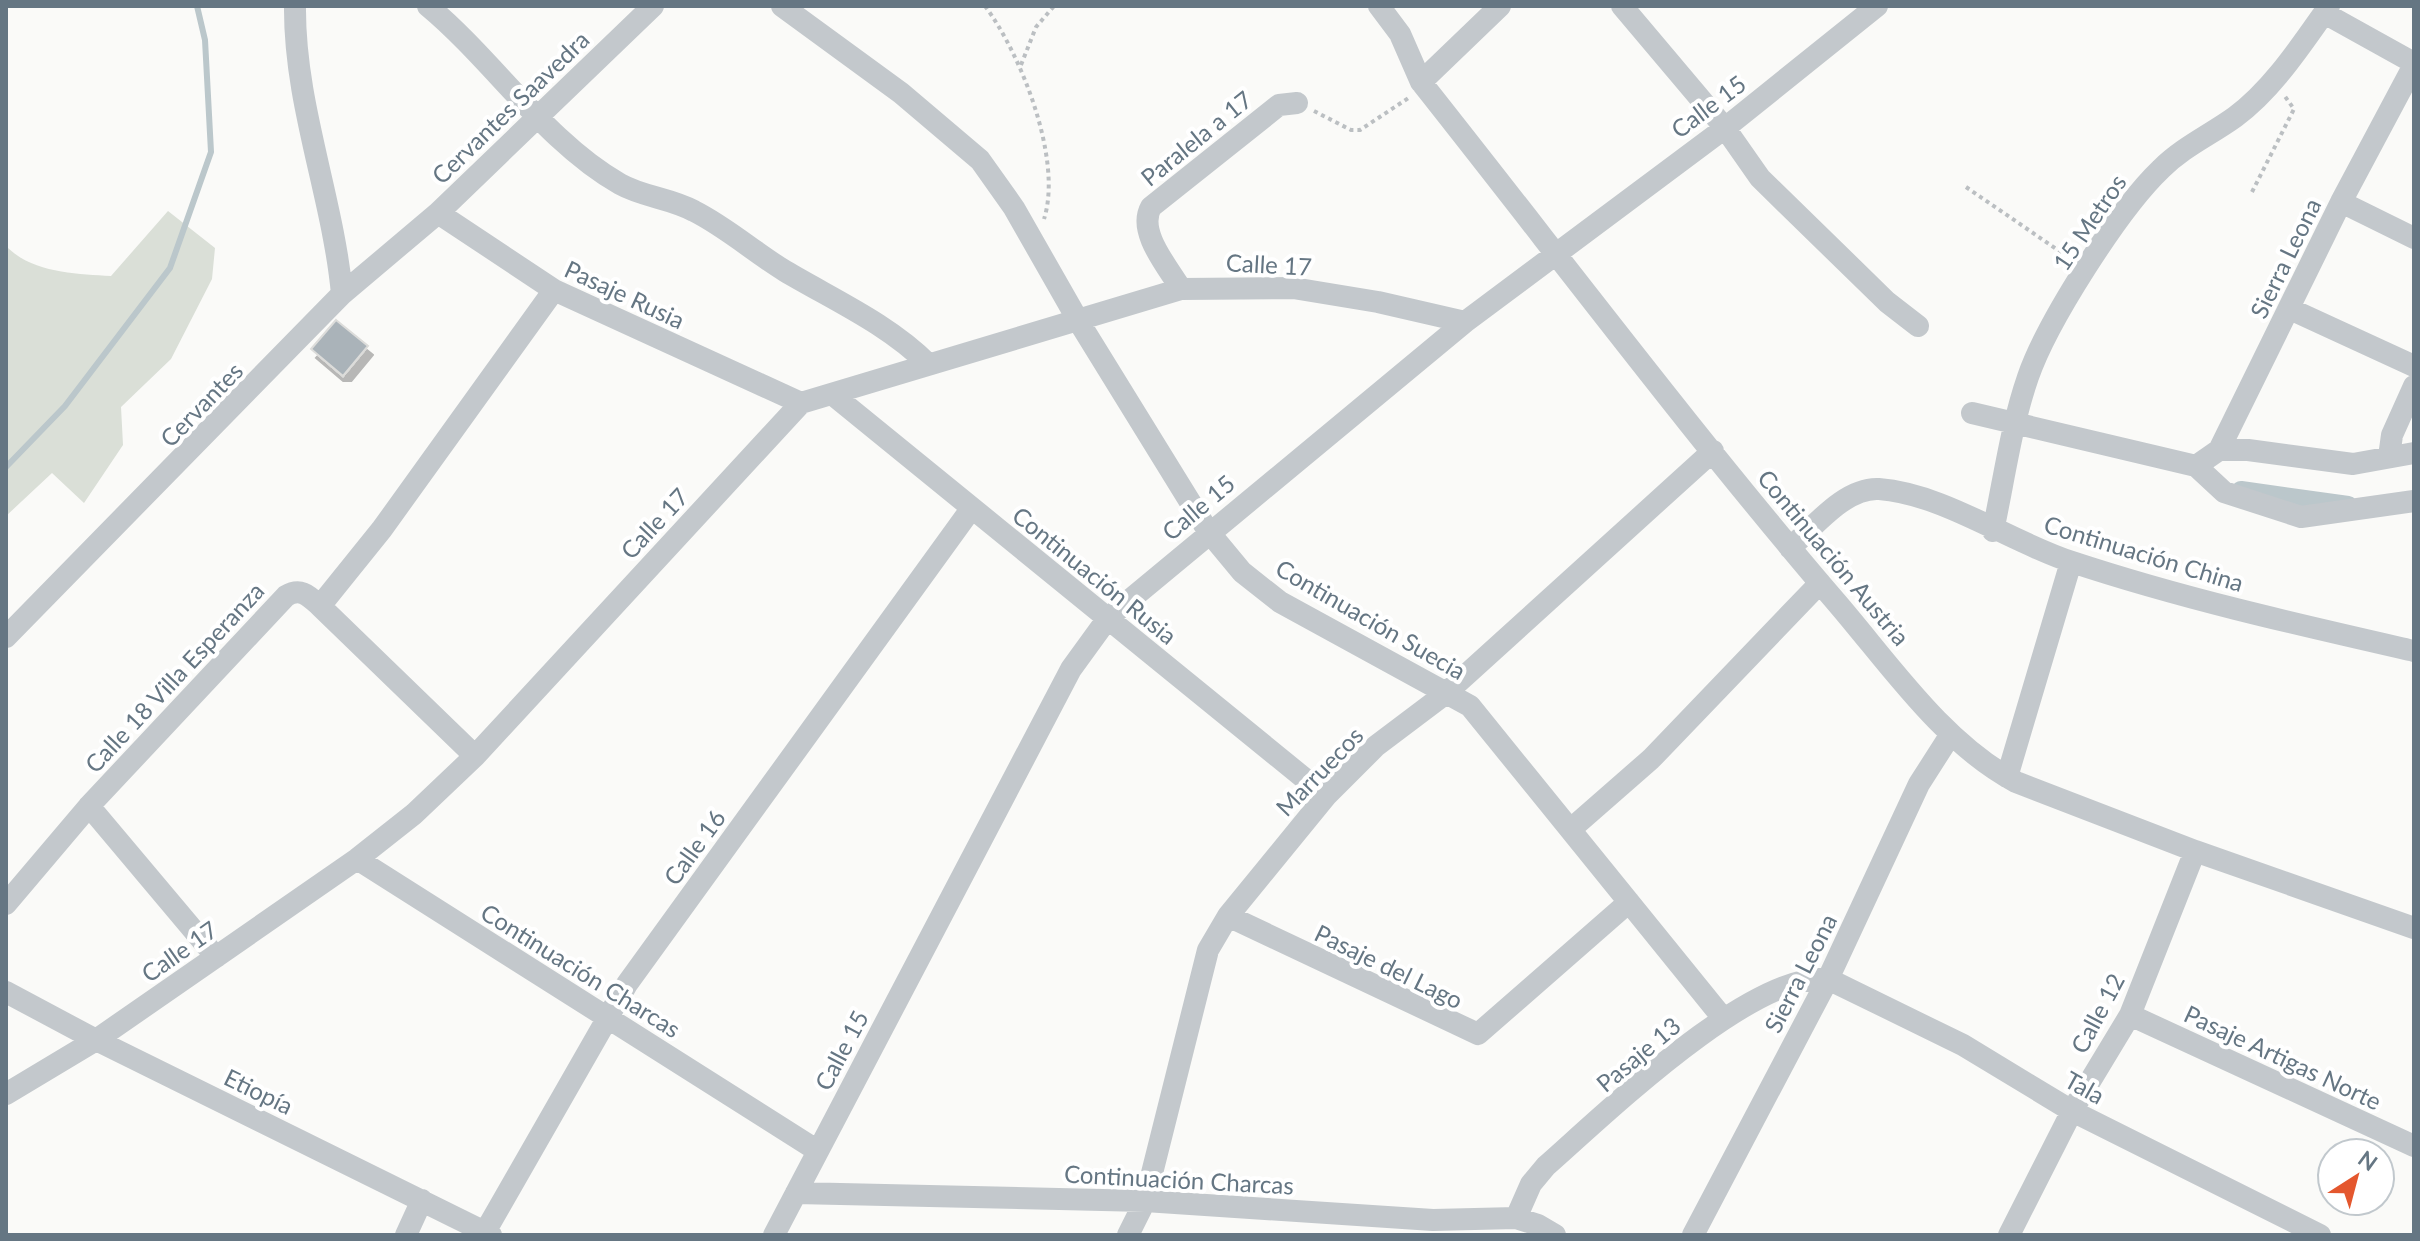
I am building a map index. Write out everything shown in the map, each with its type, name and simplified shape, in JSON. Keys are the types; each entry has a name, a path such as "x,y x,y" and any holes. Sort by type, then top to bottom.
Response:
{"street":[{"path":"295,6 295,51 338,245 342,294"},
{"path":"428,6 493,65 574,150 619,183 693,210 749,249 898,337 928,364"},
{"name":"Cervantes Saavedra","path":"438,213 537,114 653,6"},
{"name":"Continuación Suecia","path":"782,6 901,93 980,160 1033,238 1079,322 1208,531 1242,572 1280,602 1470,706 1722,1017"},
{"name":"Continuación Austria","path":"1379,6 1400,34 1421,82 1790,548 1951,734 2007,777 2195,851 2414,928"},
{"path":"1421,82 1500,6"},
{"path":"1622,6 1725,128 1760,178 1887,302 1918,326"},
{"name":"Calle 15","path":"774,1235 1071,669 1108,618 1208,531 1465,322 1725,128 1877,6"},
{"path":"2326,10 2414,64"},
{"name":"15 Metros","path":"1993,531 2016,425 2036,355 2087,269 2130,204 2160,169 2179,152 2236,116 2269,85 2326,10"},
{"name":"Sierra Leona","path":"2196,466 2219,450 2341,202 2414,64"},
{"name":"Paralela a 17","path":"1181,289 1148,232 1146,215 1151,207 1279,105 1297,103"},
{"path":"2341,202 2414,238"},
{"name":"Cervantes","path":"6,637 207,436 342,294 438,213"},
{"name":"Pasaje Rusia","path":"438,213 554,290 801,403"},
{"name":"Calle 17","path":"6,1094 96,1040 357,859 414,814 475,756 801,403 1181,289 1293,288 1378,302 1465,322"},
{"path":"475,756 320,606 382,529 554,290"},
{"path":"2290,309 2414,366"},
{"path":"2389,457 2392,435 2414,386"},
{"name":"Continuación Rusia","path":"832,394 1326,796"},
{"path":"1972,413 2196,466 2224,492 2301,517 2414,501"},
{"path":"2219,450 2248,450 2353,464 2414,453"},
{"name":"Marruecos","path":"1128,1235 1145,1201 1208,950 1228,916 1326,796 1376,746 1445,694 1713,451"},
{"name":"Continuación China","path":"1790,548 1850,495 1877,489 1934,503 2071,562 2259,615 2414,651"},
{"name":"Calle 16","path":"488,1234 627,984 971,509"},
{"path":"2007,777 2071,562"},
{"path":"1571,829 1651,759 1820,583"},
{"name":"Calle 18 Villa Esperanza","path":"6,904 89,806 286,596 293,591 306,593 320,606"},
{"name":"Sierra Leona","path":"1693,1235 1828,979 1919,784 1951,734"},
{"path":"89,806 216,957"},
{"name":"Calle 12","path":"2009,1235 2072,1111 2130,1015 2195,851"},
{"name":"Continuación Charcas","path":"357,859 818,1151"},
{"name":"Pasaje del Lago","path":"1228,916 1471,1034 1478,1034 1629,902"},
{"name":"Pasaje 13","path":"1516,1218 1531,1184 1546,1166 1722,1017 1795,980 1828,979"},
{"name":"Tala","path":"1828,979 1963,1045 2072,1111 2320,1235"},
{"name":"Etiopía","path":"6,992 96,1040 488,1234"},
{"name":"Pasaje Artigas Norte","path":"2130,1015 2414,1146"},
{"name":"Continuación Charcas","path":"796,1193 1145,1201 1433,1220 1516,1218 1555,1235"},
{"path":"406,1235 422,1200"}],"path":[{"path":"985,6 1021,65 1050,184 1045,215 1033,238"},
{"path":"1021,65 1036,27 1054,6"},
{"path":"1297,103 1336,124 1360,130 1409,97 1421,82"},
{"path":"2252,192 2294,109 2289,99 2269,85"},
{"path":"1966,187 2087,269"}],"shaded area":[{"path":"168,211 215,248 212,279 171,359 121,407 123,445 84,503 52,473 6,516 6,246 28,262 41,267 111,276"}],"building":[{"path":"336,320 368,346 343,376 311,349"}],"waterway":[{"path":"6,467 65,406 170,268 211,152 205,40 197,6"},
{"path":"2241,491 2348,506"}]}
